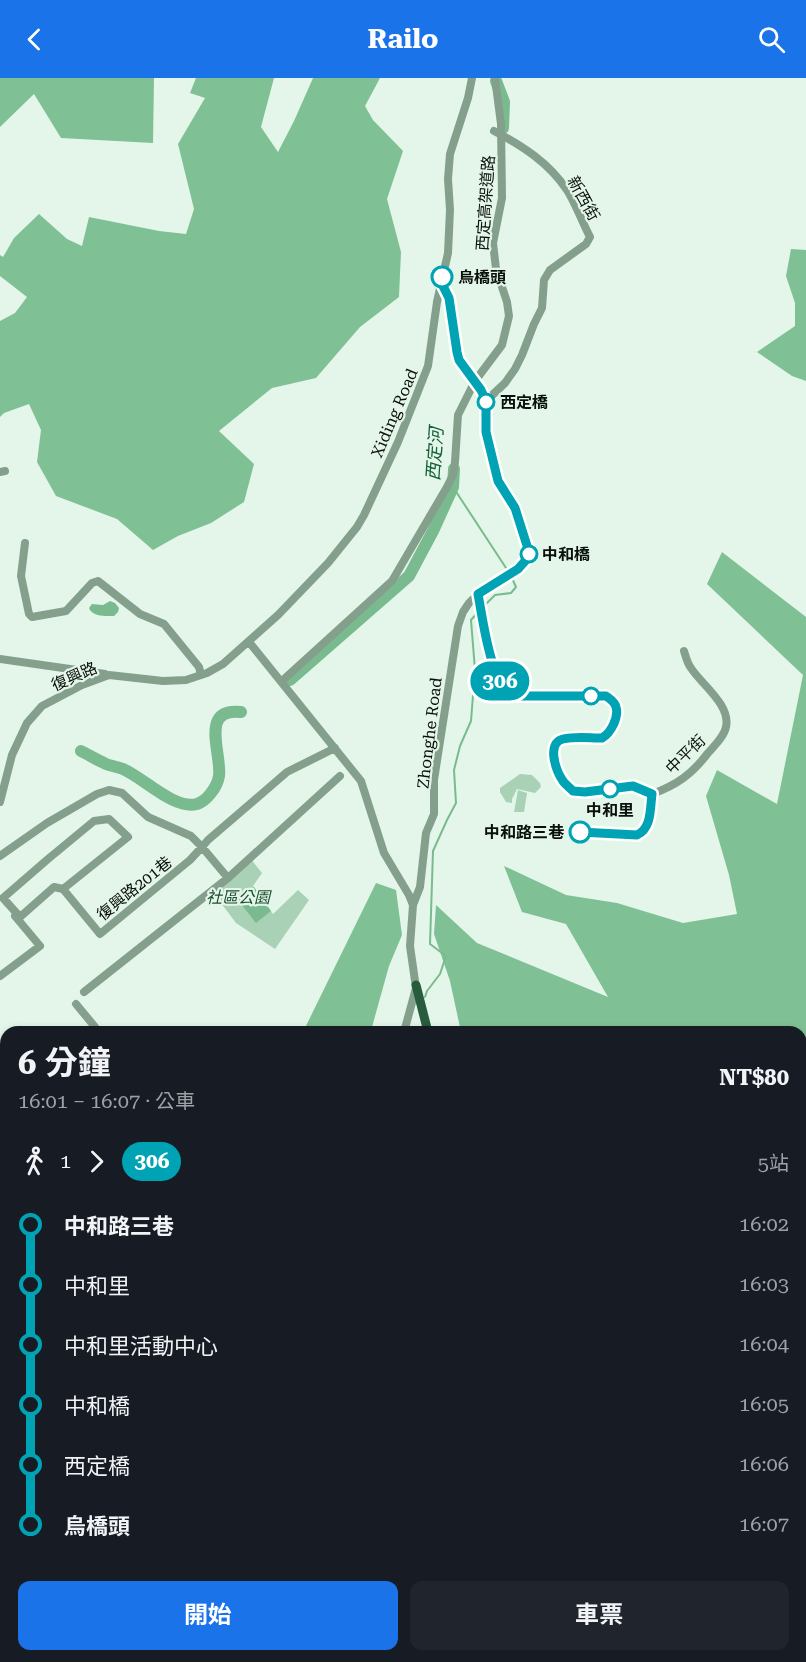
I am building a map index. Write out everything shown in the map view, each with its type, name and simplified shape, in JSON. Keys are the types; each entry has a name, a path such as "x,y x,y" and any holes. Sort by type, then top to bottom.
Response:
{"main road":[{"path":"416,985 426,1026"},
{"path":"413,1000 417,1001 422,1009"}],"street":[{"name":"Xiding Road","path":"249,642 328,563 357,527 400,436 428,366 436,302 448,253 450,154 468,98 471,78"},
{"name":"西定高架道路","path":"282,681 392,581 453,475 458,415 474,381 502,345 508,316 507,302 496,269 493,243 502,198 501,124 495,78"},
{"name":"新西街","path":"486,401 505,383 519,362 542,308 544,280 550,270 586,244 590,237 568,191 555,174 530,151 494,131"},
{"path":"441,282 449,298 459,360 486,401"},
{"name":"Zhonghe Road","path":"406,1026 416,992 410,946 413,905 420,887 426,833 434,814 434,780 457,632 463,612 469,603 478,594 512,574 525,562 529,552 515,508 498,481 486,432 486,401"},
{"path":"25,543 21,576 29,614 32,617 66,611 92,583 98,581 140,614 164,624 199,667 201,675"},
{"name":"中平街","path":"478,594 490,653 507,692 513,696 606,696 616,704 616,719 607,735 602,738 561,739 556,744 554,751 556,766 563,781 573,791 585,792 633,786 652,794 683,780 702,761 725,730 726,717 710,688 689,666 684,651"},
{"path":"463,612 470,608 481,613"},
{"name":"Zhonghe Road","path":"249,642 361,782 384,853 405,886 413,905"},
{"name":"復興路","path":"0,802 3,780 27,723 35,712 51,700 109,675 162,681 186,680 223,664 249,642"},
{"path":"0,660 109,675"},
{"name":"復興路201巷","path":"63,889 100,934 190,860 208,840 287,772 335,748"},
{"path":"84,992 228,878 340,776"},
{"path":"0,855 47,823 97,794 109,790 122,793 148,816 191,836 228,878"},
{"path":"109,819 128,837 63,889 54,887 20,918 3,898 94,821 109,819"},
{"path":"405,886 413,892 420,887"},
{"path":"0,899 40,946 0,976"},
{"path":"76,1004 94,1026"}],"green space":[{"path":"520,774 532,775 541,787 535,793 517,789 512,803 506,802 500,788"},
{"path":"518,790 527,793 524,812 514,812"},
{"name":"社區公園","path":"250,858 262,873 253,886 273,914 298,890 309,900 275,949 236,923 212,891"}],"shaded area":[{"path":"0,78 154,78 153,143 61,138 34,94 0,127"},
{"path":"196,78 274,78 261,127 278,152 313,78 380,78 365,106 373,120 403,151 387,199 401,252 399,297 360,327 316,378 272,388 219,431 254,464 244,502 211,523 178,536 153,550 117,519 56,496 37,462 41,430 29,404 4,413 0,417 0,321 15,313 27,297 0,276 0,255 3,257 14,238 39,214 67,239 82,246 89,217 186,234 194,209 178,144 205,98 190,93"},
{"path":"791,249 806,250 806,381 792,376 757,352 795,326 795,303 786,276"},
{"path":"722,552 806,617 806,1026 460,1026 450,981 434,934 436,905 477,943 608,997 566,924 522,912 504,866 566,895 617,903 683,923 737,914 729,875 706,796 717,770 777,804 803,675 707,584"},
{"path":"110,601 119,608 114,616 96,614 89,608 92,604 103,605"},
{"path":"376,883 396,890 402,935 389,966 372,1026 306,1026"},
{"path":"254,887 271,911 256,923 238,900"}],"waterway":[{"name":"西定河","path":"496,81 504,102 503,128"},
{"name":"西定河","path":"290,680 409,576 453,487 454,469"},
{"path":"453,487 508,571"},
{"path":"482,608 495,595 511,593 516,587 511,576"},
{"path":"425,997 440,974 446,956 430,944 433,851 456,803 454,770 460,746 471,721 475,670 471,620 478,612"},
{"name":"西定河","path":"81,751 106,764 131,773 169,798 188,805 197,804 210,795 219,778 216,724 220,717 228,712 241,712"}],"bus line":[{"name":"306","path":"442,277 441,282 449,298 459,360 481,390 486,401 486,432 498,481 515,508 529,552 521,567 478,594 490,653 503,686 513,696 606,696 616,704 617,708 616,719 607,735 602,738 561,739 556,744 554,751 556,766 563,781 573,791 585,792 633,786 652,794 649,821 643,833 637,835 580,832"}],"place":[{"name":"烏橋頭","path":"442,277"},
{"name":"西定橋","path":"486,402"},
{"name":"中和橋","path":"529,554"},
{"name":"中和里","path":"610,789"},
{"name":"中和路三巷","path":"580,832"}]}
